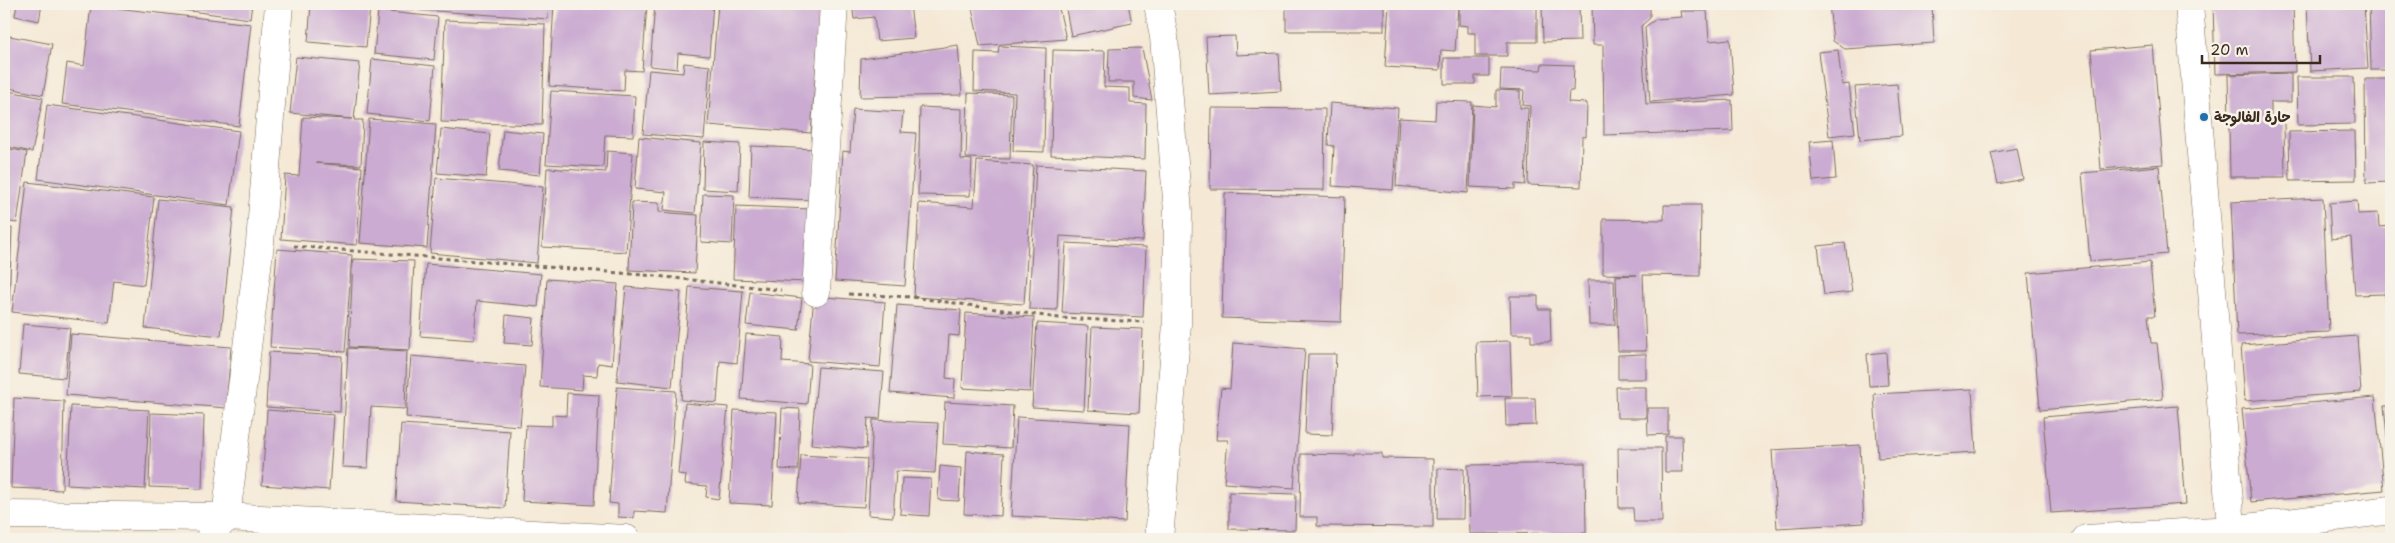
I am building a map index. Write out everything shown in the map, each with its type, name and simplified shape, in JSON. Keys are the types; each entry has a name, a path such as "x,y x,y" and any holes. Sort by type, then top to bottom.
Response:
{"street":[{"path":"211,539 211,535 226,517 260,243 279,4"},
{"path":"816,292 834,4"},
{"path":"1158,4 1164,37 1178,212 1177,324 1159,539"},
{"path":"2189,4 2231,535"},
{"path":"2086,539 2231,535 2391,510"},
{"path":"4,516 226,517 626,539"}],"path":[{"path":"260,243 656,276 816,292 912,297 1059,318 1177,324"}],"building":[{"path":"4,4 11,4 9,18 4,17"},
{"path":"17,4 42,4 39,21 15,16"},
{"path":"138,4 252,4 250,19"},
{"path":"311,4 370,7 366,47 308,42"},
{"path":"380,4 549,4 548,19 380,7"},
{"path":"554,4 647,4 642,71 625,70 624,91 549,86"},
{"path":"655,4 713,4 709,56 678,53 677,69 650,66"},
{"path":"718,4 821,4 811,133 708,125"},
{"path":"852,4 910,4 914,38 877,41 874,17 854,19"},
{"path":"971,4 1058,4 1066,39 980,46"},
{"path":"1065,4 1128,4 1132,23 1071,36"},
{"path":"1286,4 1384,4 1384,31 1286,31"},
{"path":"1389,4 1451,4 1451,6 1458,6 1455,51 1441,50 1440,70 1385,67"},
{"path":"1459,4 1537,4 1537,42 1507,42 1507,56 1475,56 1475,33 1468,33 1468,26 1459,25"},
{"path":"1542,4 1579,4 1580,41 1543,42"},
{"path":"1592,4 1650,4 1650,18 1641,26 1646,104 1732,100 1733,131 1604,135 1603,45 1593,45"},
{"path":"1829,4 1932,5 1934,43 1845,49 1833,41"},
{"path":"2213,4 2293,4 2295,72 2215,74"},
{"path":"2307,4 2364,4 2368,68 2310,71"},
{"path":"2369,4 2391,4 2391,70 2371,70"},
{"path":"91,5 251,24 239,126 62,104 67,63 84,66"},
{"path":"378,11 438,17 434,60 374,54"},
{"path":"1681,11 1707,11 1709,41 1730,39 1734,95 1650,102 1645,27 1656,19 1682,17"},
{"path":"445,20 545,24 542,125 441,122"},
{"path":"4,35 52,44 43,95 4,87"},
{"path":"1235,36 1236,55 1279,53 1281,91 1209,95 1206,37"},
{"path":"958,45 962,95 860,97 861,59"},
{"path":"2153,45 2163,164 2101,169 2091,50"},
{"path":"999,46 1046,48 1044,152 1013,151 1015,93 974,91 975,52 998,53"},
{"path":"1142,48 1152,100 1134,98 1134,82 1108,82 1109,49"},
{"path":"1053,50 1105,51 1104,87 1130,88 1130,103 1146,104 1145,159 1051,155"},
{"path":"1838,50 1842,85 1849,84 1855,133 1829,136 1818,52"},
{"path":"296,57 360,63 354,120 363,120 361,165 316,163 362,167 357,245 281,239 285,175 299,176 303,117 352,119 290,113"},
{"path":"1444,58 1489,58 1489,76 1475,76 1475,84 1444,84"},
{"path":"372,59 435,66 430,121 367,114"},
{"path":"684,63 710,66 704,139 643,134 649,70 683,73"},
{"path":"1542,64 1574,65 1573,91 1569,91 1568,102 1587,103 1586,137 1582,136 1581,187 1528,185 1530,106 1523,105 1524,90 1500,89 1501,69 1541,70"},
{"path":"2291,73 2291,102 2271,102 2271,123 2284,123 2285,177 2230,177 2228,75"},
{"path":"2297,77 2354,77 2355,124 2298,125"},
{"path":"2365,79 2391,79 2391,182 2366,183"},
{"path":"1897,84 1902,136 1860,140 1855,87"},
{"path":"4,90 43,98 32,152 4,146"},
{"path":"1496,90 1520,91 1520,108 1528,108 1525,185 1515,184 1515,189 1470,187 1473,105 1496,107"},
{"path":"551,91 635,96 633,136 605,135 603,167 546,164"},
{"path":"968,93 1012,95 1010,159 966,158"},
{"path":"1436,101 1472,102 1468,193 1396,186 1399,118 1435,120"},
{"path":"1330,103 1398,108 1393,190 1332,186 1334,146 1328,145"},
{"path":"47,105 239,131 229,205 38,179"},
{"path":"920,107 962,109 961,159 972,160 970,196 918,195"},
{"path":"1211,108 1325,109 1324,190 1210,189"},
{"path":"853,109 903,112 901,132 916,133 905,286 835,281 843,151 850,152"},
{"path":"369,119 436,124 427,248 360,243"},
{"path":"441,129 490,134 486,177 437,173"},
{"path":"503,130 543,134 540,175 499,171"},
{"path":"2355,131 2356,180 2290,181 2289,132"},
{"path":"639,137 701,143 695,213 664,210 666,192 635,189"},
{"path":"1833,140 1836,179 1813,181 1809,142"},
{"path":"704,142 740,144 738,191 703,189"},
{"path":"751,146 815,149 812,200 749,197"},
{"path":"4,148 27,152 17,223 4,221"},
{"path":"2017,148 2023,179 1998,184 1991,153"},
{"path":"607,151 633,153 626,252 542,247 547,168 606,172"},
{"path":"977,161 1033,165 1024,304 914,297 919,203 974,207"},
{"path":"1036,165 1146,171 1143,241 1060,236 1057,310 1029,309"},
{"path":"2159,166 2167,254 2090,261 2082,173"},
{"path":"436,178 543,187 537,263 430,253"},
{"path":"27,182 154,197 144,285 114,281 109,323 12,312"},
{"path":"1225,193 1345,197 1341,322 1222,318"},
{"path":"703,194 734,195 732,244 701,242"},
{"path":"2323,198 2329,332 2237,335 2231,202"},
{"path":"158,199 234,207 221,336 145,328"},
{"path":"2357,201 2358,214 2378,213 2379,227 2391,226 2391,306 2386,307 2385,294 2355,295 2351,237 2331,239 2329,203"},
{"path":"632,202 659,203 659,212 698,215 695,273 629,270"},
{"path":"1664,205 1701,205 1700,276 1643,275 1646,351 1618,351 1616,276 1637,275 1603,274 1603,219 1664,220"},
{"path":"736,206 811,209 808,282 733,279"},
{"path":"4,228 12,228 9,304 4,304"},
{"path":"1066,243 1146,247 1143,317 1062,313"},
{"path":"1845,243 1852,292 1824,295 1818,246"},
{"path":"277,249 352,255 345,352 270,347"},
{"path":"353,259 414,261 410,350 349,347"},
{"path":"2150,262 2155,316 2148,316 2151,343 2157,343 2163,399 2040,410 2028,273"},
{"path":"426,264 541,274 538,307 477,301 474,340 420,336"},
{"path":"547,279 618,284 612,365 598,363 597,376 583,375 582,390 540,387"},
{"path":"1588,280 1614,280 1615,325 1589,325"},
{"path":"626,287 681,292 672,387 617,381"},
{"path":"689,287 743,291 737,363 720,361 717,403 681,400"},
{"path":"750,292 802,298 798,330 746,325"},
{"path":"814,296 885,302 880,367 808,361"},
{"path":"1510,296 1538,296 1538,309 1550,309 1551,342 1531,342 1531,334 1511,334"},
{"path":"897,305 961,310 959,336 949,335 946,378 955,379 954,398 890,393"},
{"path":"966,313 1034,317 1030,392 962,388"},
{"path":"506,315 534,318 532,345 504,343"},
{"path":"1037,323 1088,326 1084,410 1032,407"},
{"path":"23,324 70,328 65,378 19,374"},
{"path":"1092,327 1143,329 1139,413 1088,410"},
{"path":"71,334 231,347 226,408 66,395"},
{"path":"746,334 783,337 782,362 810,364 807,404 741,399"},
{"path":"2357,336 2361,392 2245,401 2241,345"},
{"path":"1510,341 1512,396 1478,397 1476,342"},
{"path":"1233,343 1305,349 1294,488 1224,483 1228,440 1216,440 1221,388 1230,389"},
{"path":"348,348 407,351 405,409 371,407 368,468 342,467"},
{"path":"269,352 342,356 340,412 266,407"},
{"path":"1886,352 1888,385 1869,386 1867,354"},
{"path":"1308,354 1336,354 1332,435 1305,434"},
{"path":"1646,354 1646,379 1618,379 1618,355"},
{"path":"411,356 525,366 520,426 406,417"},
{"path":"818,367 884,372 880,419 868,418 866,449 811,444"},
{"path":"617,387 676,391 667,513 634,511 634,518 618,517 618,504 609,503"},
{"path":"1616,387 1646,387 1646,418 1617,418"},
{"path":"1972,389 1976,452 1878,458 1874,394"},
{"path":"567,393 599,395 594,505 522,501 526,425 552,426 552,415 566,416"},
{"path":"2375,397 2384,490 2251,502 2242,409"},
{"path":"14,398 64,401 62,490 11,488"},
{"path":"1505,398 1535,398 1536,425 1506,426"},
{"path":"945,402 1013,406 1011,448 943,444"},
{"path":"685,403 728,407 719,499 706,497 707,486 685,484 686,475 678,474"},
{"path":"71,406 149,410 145,489 67,485"},
{"path":"2178,406 2186,504 2051,513 2043,417"},
{"path":"2384,406 2391,406 2391,465 2390,465"},
{"path":"782,408 800,409 798,470 779,469"},
{"path":"1647,408 1668,408 1668,434 1648,435"},
{"path":"267,410 334,415 329,490 262,485"},
{"path":"734,410 777,412 772,505 729,503"},
{"path":"151,413 204,415 202,489 149,487"},
{"path":"1017,417 1130,424 1125,522 1011,516"},
{"path":"873,420 938,423 935,473 896,471 893,517 868,515"},
{"path":"401,424 510,431 505,508 396,501"},
{"path":"1665,436 1682,436 1683,472 1665,472"},
{"path":"1860,445 1864,523 1777,528 1772,450"},
{"path":"1618,448 1661,448 1662,522 1634,522 1633,508 1619,508"},
{"path":"967,451 1004,454 1001,516 964,514"},
{"path":"1354,453 1382,453 1382,458 1433,459 1433,527 1317,526 1317,517 1300,517 1301,454 1354,455"},
{"path":"801,455 867,459 864,507 798,503"},
{"path":"1585,463 1586,533 1470,534 1468,465"},
{"path":"940,466 961,468 959,501 938,500"},
{"path":"1438,468 1464,469 1463,519 1437,519"},
{"path":"902,478 931,479 929,516 900,514"},
{"path":"1229,492 1296,494 1295,530 1229,529"}],"place":[{"name":"حارة الفالوجة","path":"2204,117"}]}
